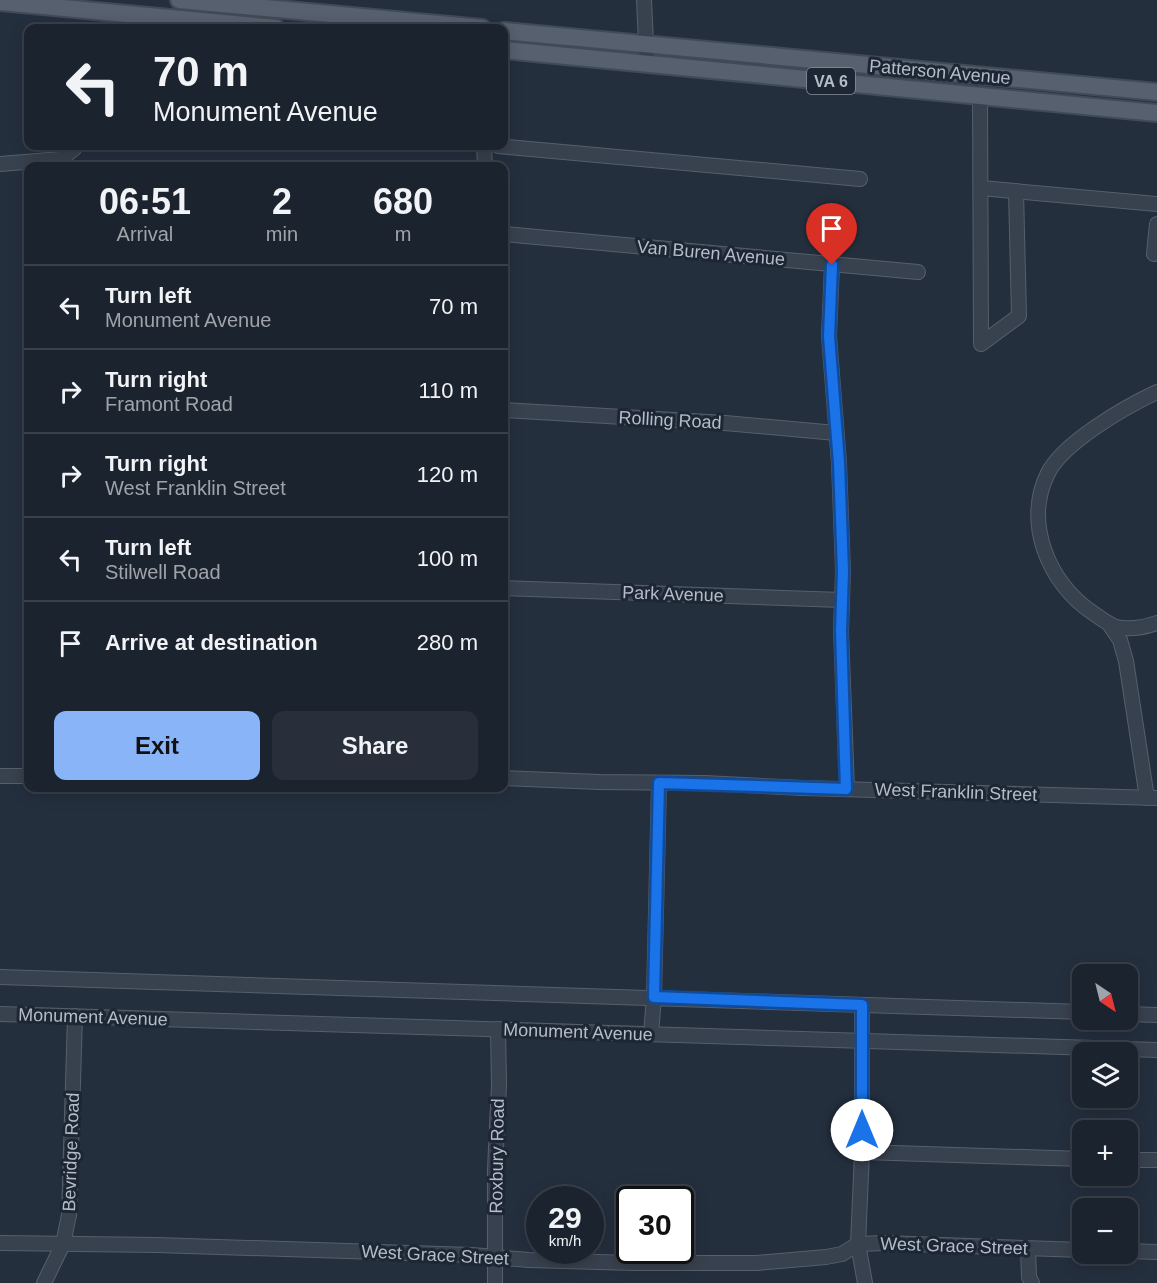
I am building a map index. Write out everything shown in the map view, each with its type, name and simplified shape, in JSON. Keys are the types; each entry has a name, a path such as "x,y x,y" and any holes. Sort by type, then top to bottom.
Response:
{"main road":[{"path":"179,0 436,24"},
{"path":"0,2 92,5 244,24"},
{"name":"Patterson Avenue","path":"508,31 1157,92"},
{"name":"Patterson Avenue","path":"508,50 1157,113"}],"street":[{"path":"644,0 647,64"},
{"path":"980,96 981,344 1019,316 1016,191"},
{"path":"508,147 860,179"},
{"path":"24,162 61,159 73,150"},
{"path":"0,164 24,162"},
{"path":"981,188 1157,204"},
{"path":"1154,255 1157,224"},
{"name":"Van Buren Avenue","path":"508,234 918,272"},
{"path":"832,265 829,336 843,571 841,631 846,789"},
{"path":"1157,393 1069,447 1049,472 1041,492 1038,511 1045,555 1065,590 1082,606 1109,624 1133,628 1157,623"},
{"name":"Rolling Road","path":"508,410 725,423 836,433"},
{"name":"Park Avenue","path":"508,588 842,600"},
{"path":"1109,624 1120,640 1126,661 1152,798"},
{"path":"0,776 24,776"},
{"name":"West Franklin Street","path":"508,778 1152,798"},
{"path":"651,1034 654,997 659,783"},
{"name":"Monument Avenue","path":"0,977 1072,1012"},
{"path":"862,1005 862,1152 858,1244 865,1283"},
{"name":"Monument Avenue","path":"0,1014 1157,1050"},
{"path":"1138,1014 1157,1015"},
{"name":"Bevridge Road","path":"44,1283 63,1244 69,1215 75,1016"},
{"name":"Roxbury Road","path":"495,1283 498,1029"},
{"path":"862,1152 1072,1158"},
{"path":"1138,1160 1157,1160"},
{"name":"West Grace Street","path":"0,1243 168,1245 633,1263 757,1263 826,1257 842,1254 858,1244 885,1243 1072,1250"},
{"path":"1028,1249 1029,1277 1032,1283"},
{"path":"1138,1251 1157,1252"}],"route":[{"path":"832,265 829,336 839,463 846,789 659,783 654,997 862,1005 862,1130"}]}
